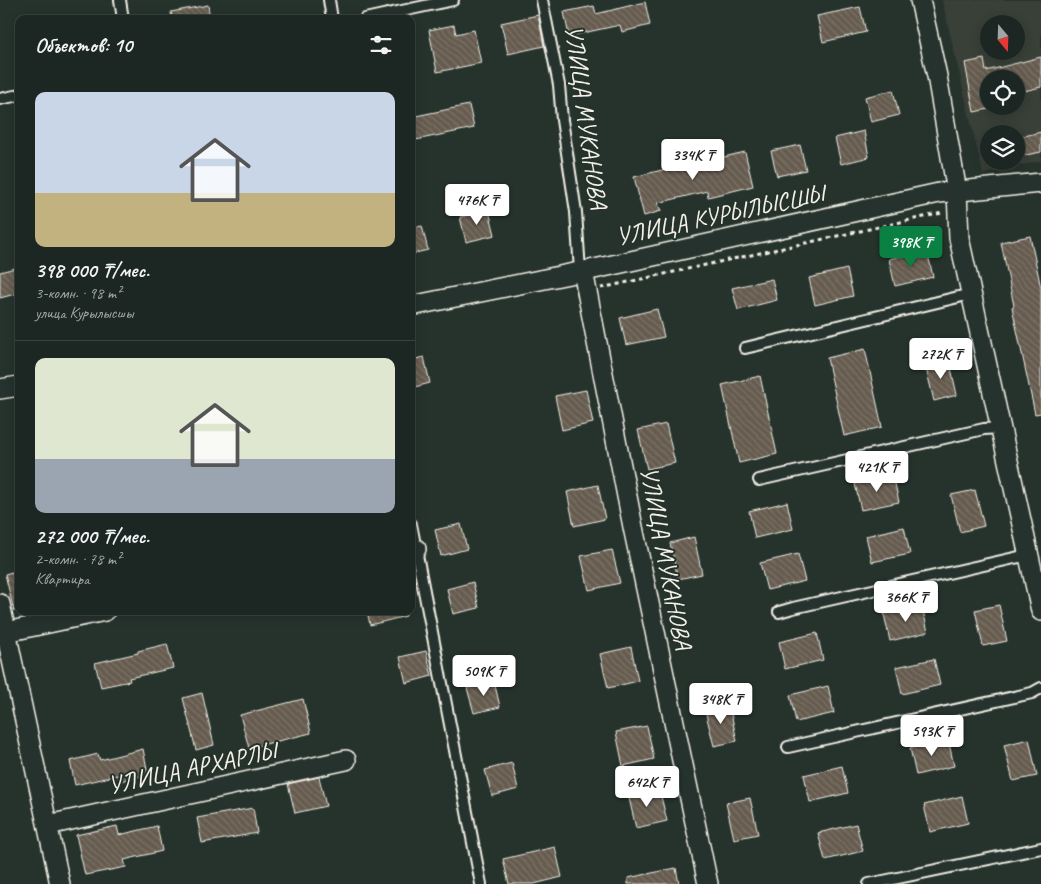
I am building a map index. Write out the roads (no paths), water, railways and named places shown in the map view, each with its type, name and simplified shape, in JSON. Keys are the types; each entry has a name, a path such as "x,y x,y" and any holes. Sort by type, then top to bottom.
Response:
{"street":[{"path":"920,0 937,76 957,192 959,238 1041,611"},
{"name":"УЛИЦА КУРЫЛЫСШЫ","path":"415,305 939,193 1041,183"},
{"name":"УЛИЦА МУКАНОВА","path":"581,271 587,291 635,537 708,884"},
{"path":"0,389 15,387"},
{"path":"0,604 60,884"},
{"path":"6,632 86,615"},
{"name":"УЛИЦА АРХАРЛЫ","path":"48,825 346,760"}],"lane":[{"path":"120,0 122,15"},
{"path":"329,0 331,15"},
{"path":"384,15 453,0"},
{"name":"УЛИЦА МУКАНОВА","path":"542,0 559,85 562,120 576,212 581,271"},
{"path":"0,99 15,96"},
{"path":"745,348 971,294"},
{"path":"759,480 984,429 1000,428"},
{"path":"415,555 481,884"},
{"path":"780,612 1028,555"},
{"path":"788,747 1032,692 1041,688"},
{"path":"869,884 1041,848"}]}
